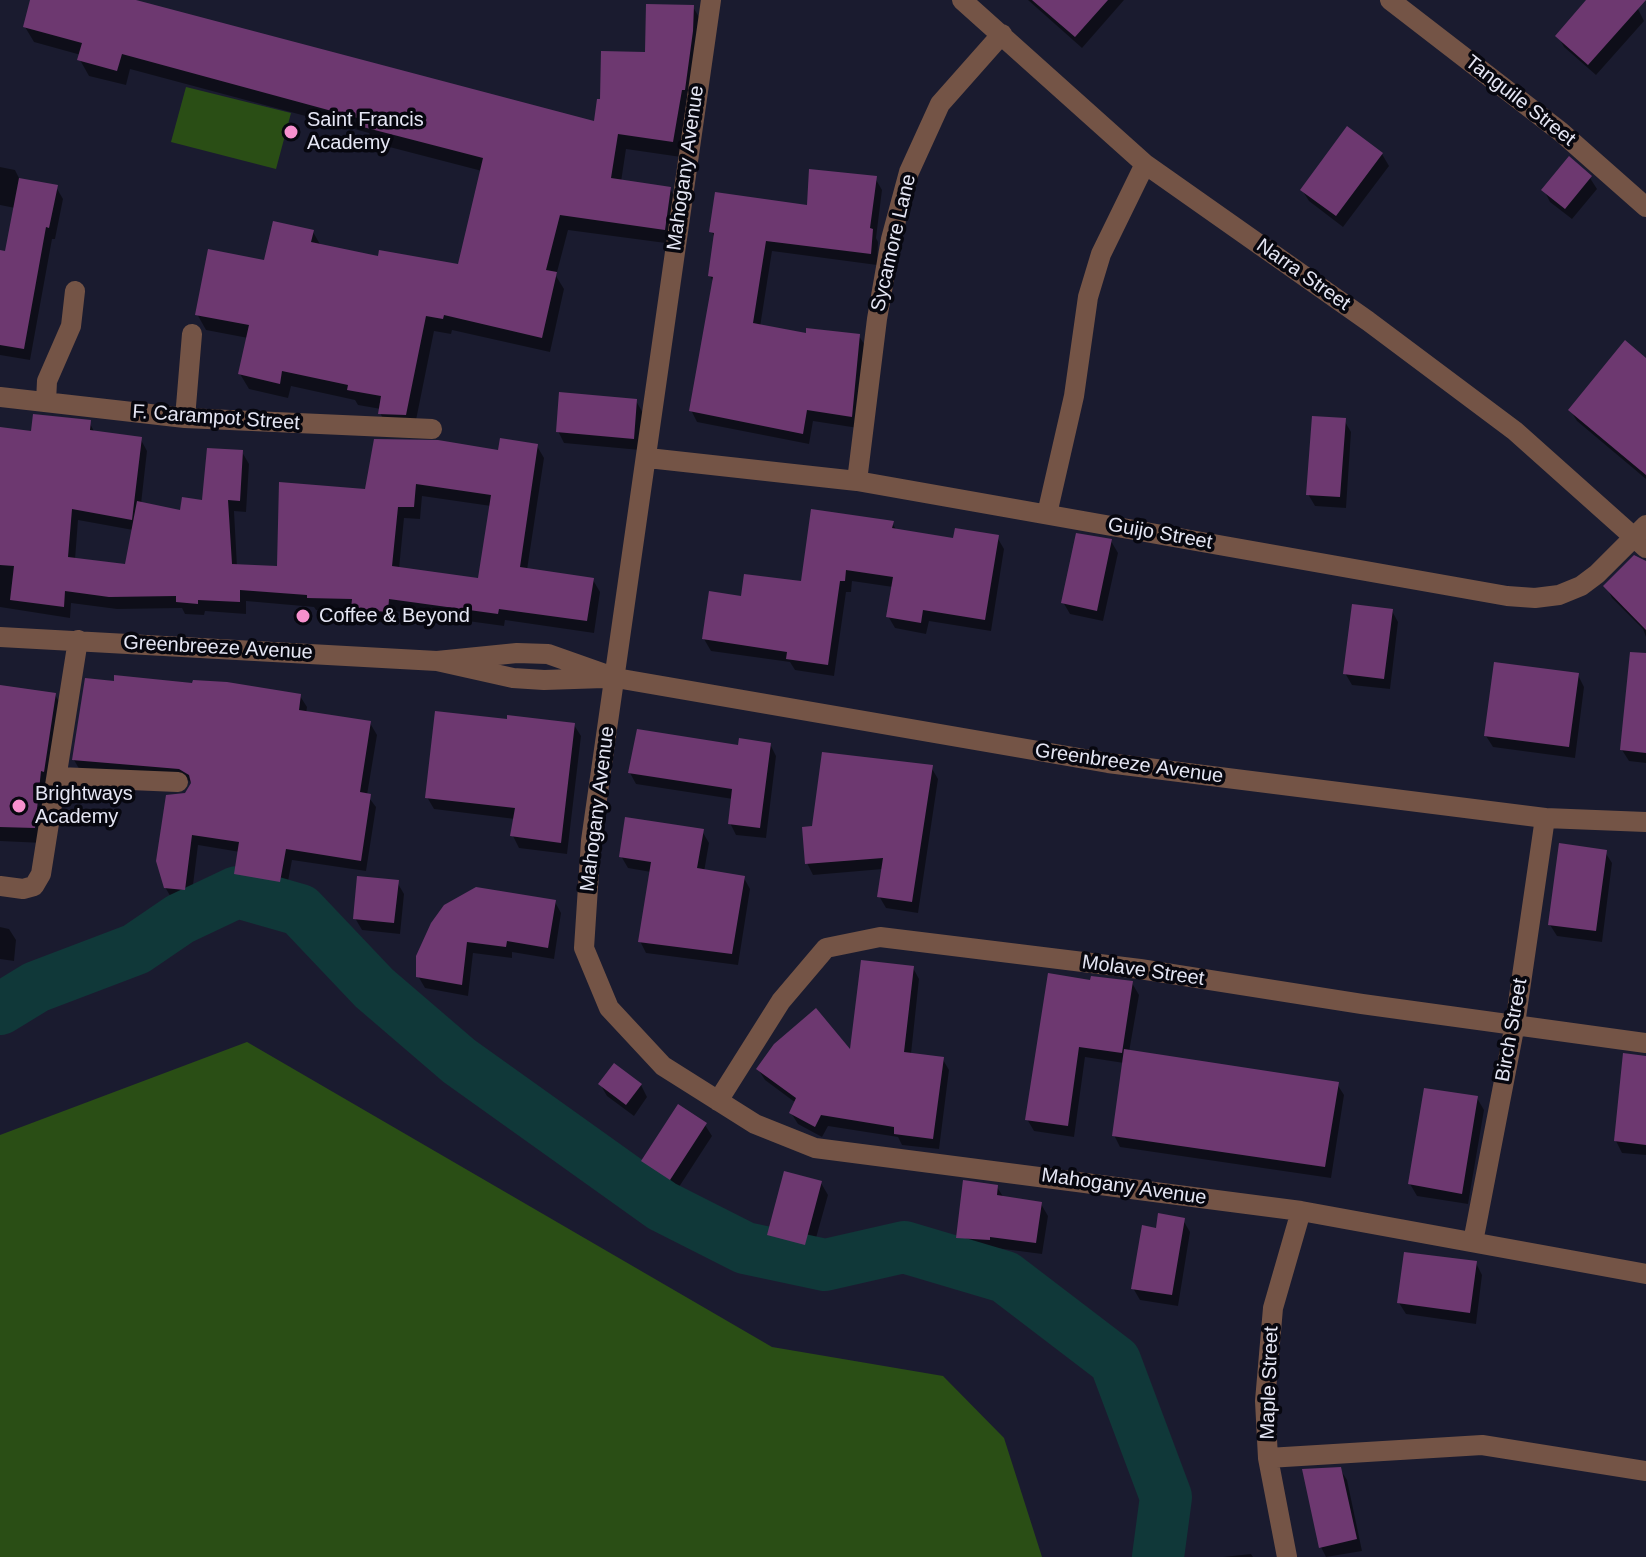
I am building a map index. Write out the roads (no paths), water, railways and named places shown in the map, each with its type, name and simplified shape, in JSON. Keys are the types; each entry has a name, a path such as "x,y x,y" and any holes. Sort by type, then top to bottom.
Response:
{"street":[{"name":"Mahogany Avenue","path":"711,0 591,841 584,948 609,1008 663,1066 755,1124 815,1148 1301,1211 1646,1274"},
{"name":"Narra Street","path":"962,0 1145,164 1368,321 1515,431 1642,536"},
{"name":"Tanguile Street","path":"1390,0 1561,132 1646,207"},
{"name":"Sycamore Lane","path":"857,481 877,319 891,239 909,172 940,104 1002,34"},
{"path":"1047,514 1074,396 1088,297 1101,254 1145,164"},
{"path":"46,402 47,381 71,326 75,291"},
{"path":"185,418 192,334"},
{"name":"F. Carampot Street","path":"0,397 185,418 432,429"},
{"name":"Guijo Street","path":"648,458 857,481 1507,596 1535,598 1559,595 1581,586 1642,536"},
{"name":"Greenbreeze Avenue","path":"0,637 437,661 513,678 616,678 1108,763 1545,818 1646,822"},
{"path":"0,886 23,889 34,886 41,874 78,640"},
{"path":"58,777 178,782"},
{"name":"Birch Street","path":"1473,1242 1515,1024 1545,818"},
{"name":"Molave Street","path":"718,1101 781,1001 826,948 880,937 1140,969 1646,1043"},
{"name":"Maple Street","path":"1287,1557 1268,1458 1265,1401 1273,1308 1301,1211"},
{"path":"1268,1458 1482,1445 1646,1471"}],"waterway":[{"path":"0,1009 36,987 136,949 180,919 237,892 300,910 374,988 459,1061 662,1206 745,1248 825,1265 904,1247 1005,1277 1115,1361 1166,1497 1158,1557"}],"place":[{"name":"Saint Francis Academy","path":"291,132"},
{"name":"Coffee & Beyond","path":"303,616"},
{"name":"Brightways Academy","path":"19,806"}]}
